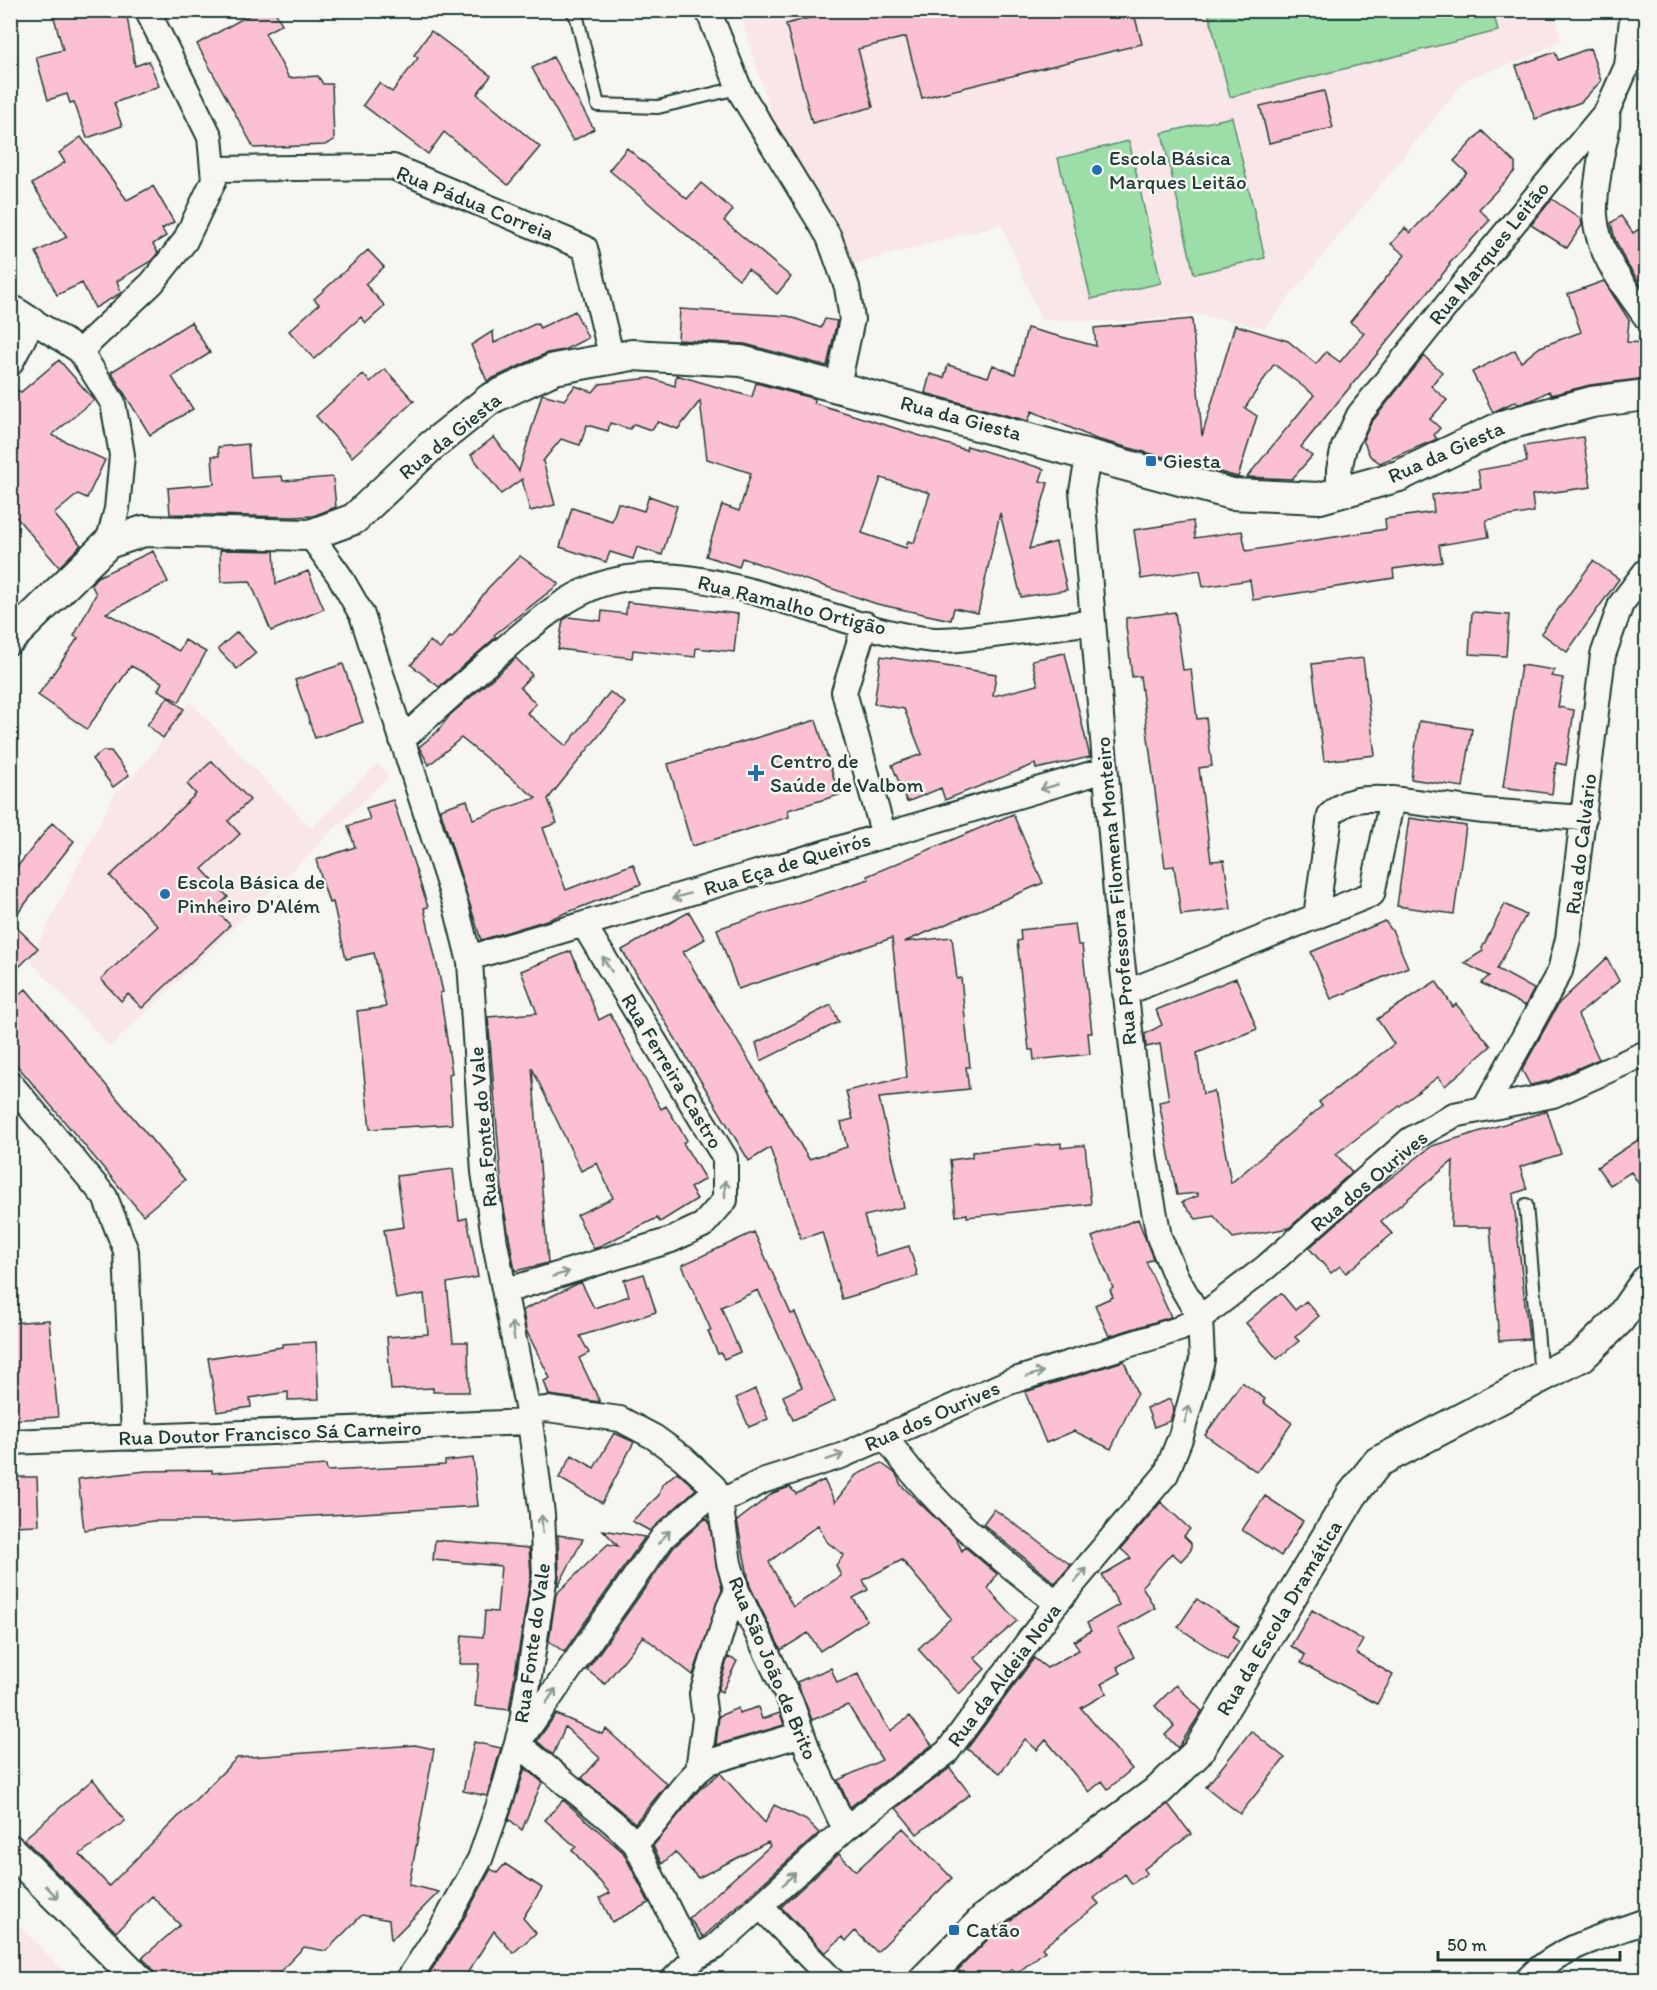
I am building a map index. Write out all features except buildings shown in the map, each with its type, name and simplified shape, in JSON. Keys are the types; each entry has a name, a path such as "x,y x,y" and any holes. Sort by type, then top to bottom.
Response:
{"street":[{"path":"80,351 152,283 185,241 214,180 210,137 147,10"},
{"path":"708,10 738,88 829,237 847,286 852,319 838,385"},
{"name":"Rua Marques Leitão","path":"1339,492 1339,470 1344,447 1359,415 1481,261 1607,111 1627,66 1637,18"},
{"path":"1607,111 1609,131 1599,166 1595,215 1600,244 1621,281 1647,317"},
{"name":"Rua Pádua Correia","path":"213,169 393,167 585,248 612,358"},
{"path":"10,306 80,351 113,403 122,455 117,509 108,543"},
{"path":"10,364 33,320"},
{"name":"Rua da Giesta","path":"310,535 354,519 430,447 490,399 554,369 632,355 741,361 838,385 1232,494 1320,498 1399,476 1505,424 1592,402 1647,395"},
{"name":"Rua Professora Filomena Monteiro","path":"1089,453 1082,491 1125,993 1145,1161 1159,1237 1176,1277 1200,1318"},
{"path":"10,639 108,543 144,531 310,535"},
{"name":"Rua Fonte do Vale","path":"310,535 339,575 362,615 456,906 469,958 484,1172 529,1417 542,1514 545,1575 519,1736"},
{"name":"Rua do Calvário","path":"1485,1108 1560,971 1568,939 1603,656 1621,604 1647,572"},
{"name":"Rua Ramalho Ortigão","path":"402,740 551,610 586,590 625,579 666,576 724,585 797,603 865,624 935,640 1093,622"},
{"path":"865,624 844,692 884,836"},
{"name":"Rua Eça de Queirós","path":"469,958 512,943 584,925 1105,770"},
{"path":"1316,917 1330,814 1342,803 1365,798 1392,799 1484,811 1584,818"},
{"path":"1125,993 1372,894 1392,799"},
{"name":"Rua Ferreira Castro","path":"505,1291 671,1240 703,1225 725,1200 725,1158 584,925"},
{"name":"Rua dos Ourives","path":"408,1980 446,1921 480,1859 519,1736 663,1537 706,1499 720,1502 765,1480 841,1456 1009,1382 1179,1329 1200,1318 1315,1226 1410,1140 1454,1115 1553,1095 1647,1053"},
{"path":"10,1083 105,1197 126,1251 134,1438"},
{"name":"Rua da Escola Dramática","path":"924,1980 986,1917 1159,1790 1197,1754 1352,1495 1378,1462 1582,1356 1619,1320 1647,1281"},
{"name":"Rua da Aldeia Nova","path":"673,1980 696,1957 715,1947 844,1829 947,1752 1057,1603 1166,1474 1182,1436 1202,1360 1200,1318"},
{"name":"Rua Doutor Francisco Sá Carneiro","path":"10,1442 134,1438 529,1417 547,1409 620,1419 654,1437 683,1458 714,1487 720,1502"},
{"path":"885,1436 905,1465 954,1520 1057,1603"},
{"name":"Rua São João de Brito","path":"720,1502 729,1563 737,1591 791,1703 826,1793 844,1829"},
{"path":"698,1770 705,1718 702,1694 729,1607 737,1591"},
{"path":"635,1843 651,1830 665,1807 698,1770 709,1762 802,1734"},
{"path":"519,1736 635,1843 677,1927 696,1957"},
{"path":"10,1850 139,1980"},
{"path":"760,1906 832,1980"},
{"path":"1527,1980 1537,1969 1568,1952 1647,1921"}],"lane":[{"path":"572,10 577,18 598,105 658,107 738,88"},
{"path":"1526,1205 1541,1377"}],"shaded area":[{"name":"Escola Básica Marques Leitão","path":"1555,10 1561,41 1520,61 1466,79 1264,328 1195,314 1142,321 1041,320 1001,224 851,265 823,198 780,142 739,11"},
{"name":"Escola Básica de Pinheiro D'Além","path":"190,702 311,828 378,763 389,776 110,1047 30,960 114,795 149,758"},
{"path":"11,1917 71,1979 11,1979"}],"green space":[{"path":"1208,11 1493,11 1498,31 1230,97"},
{"path":"1232,117 1265,258 1194,274 1162,133"},
{"path":"1129,141 1161,283 1091,299 1058,158"}],"place":[{"name":"Escola Básica Marques Leitão","path":"1097,170"},
{"name":"Giesta","path":"1151,461"},
{"name":"Centro de Saúde de Valbom","path":"756,773"},
{"name":"Escola Básica de Pinheiro D'Além","path":"165,894"},
{"name":"Catão","path":"954,1930"}]}
